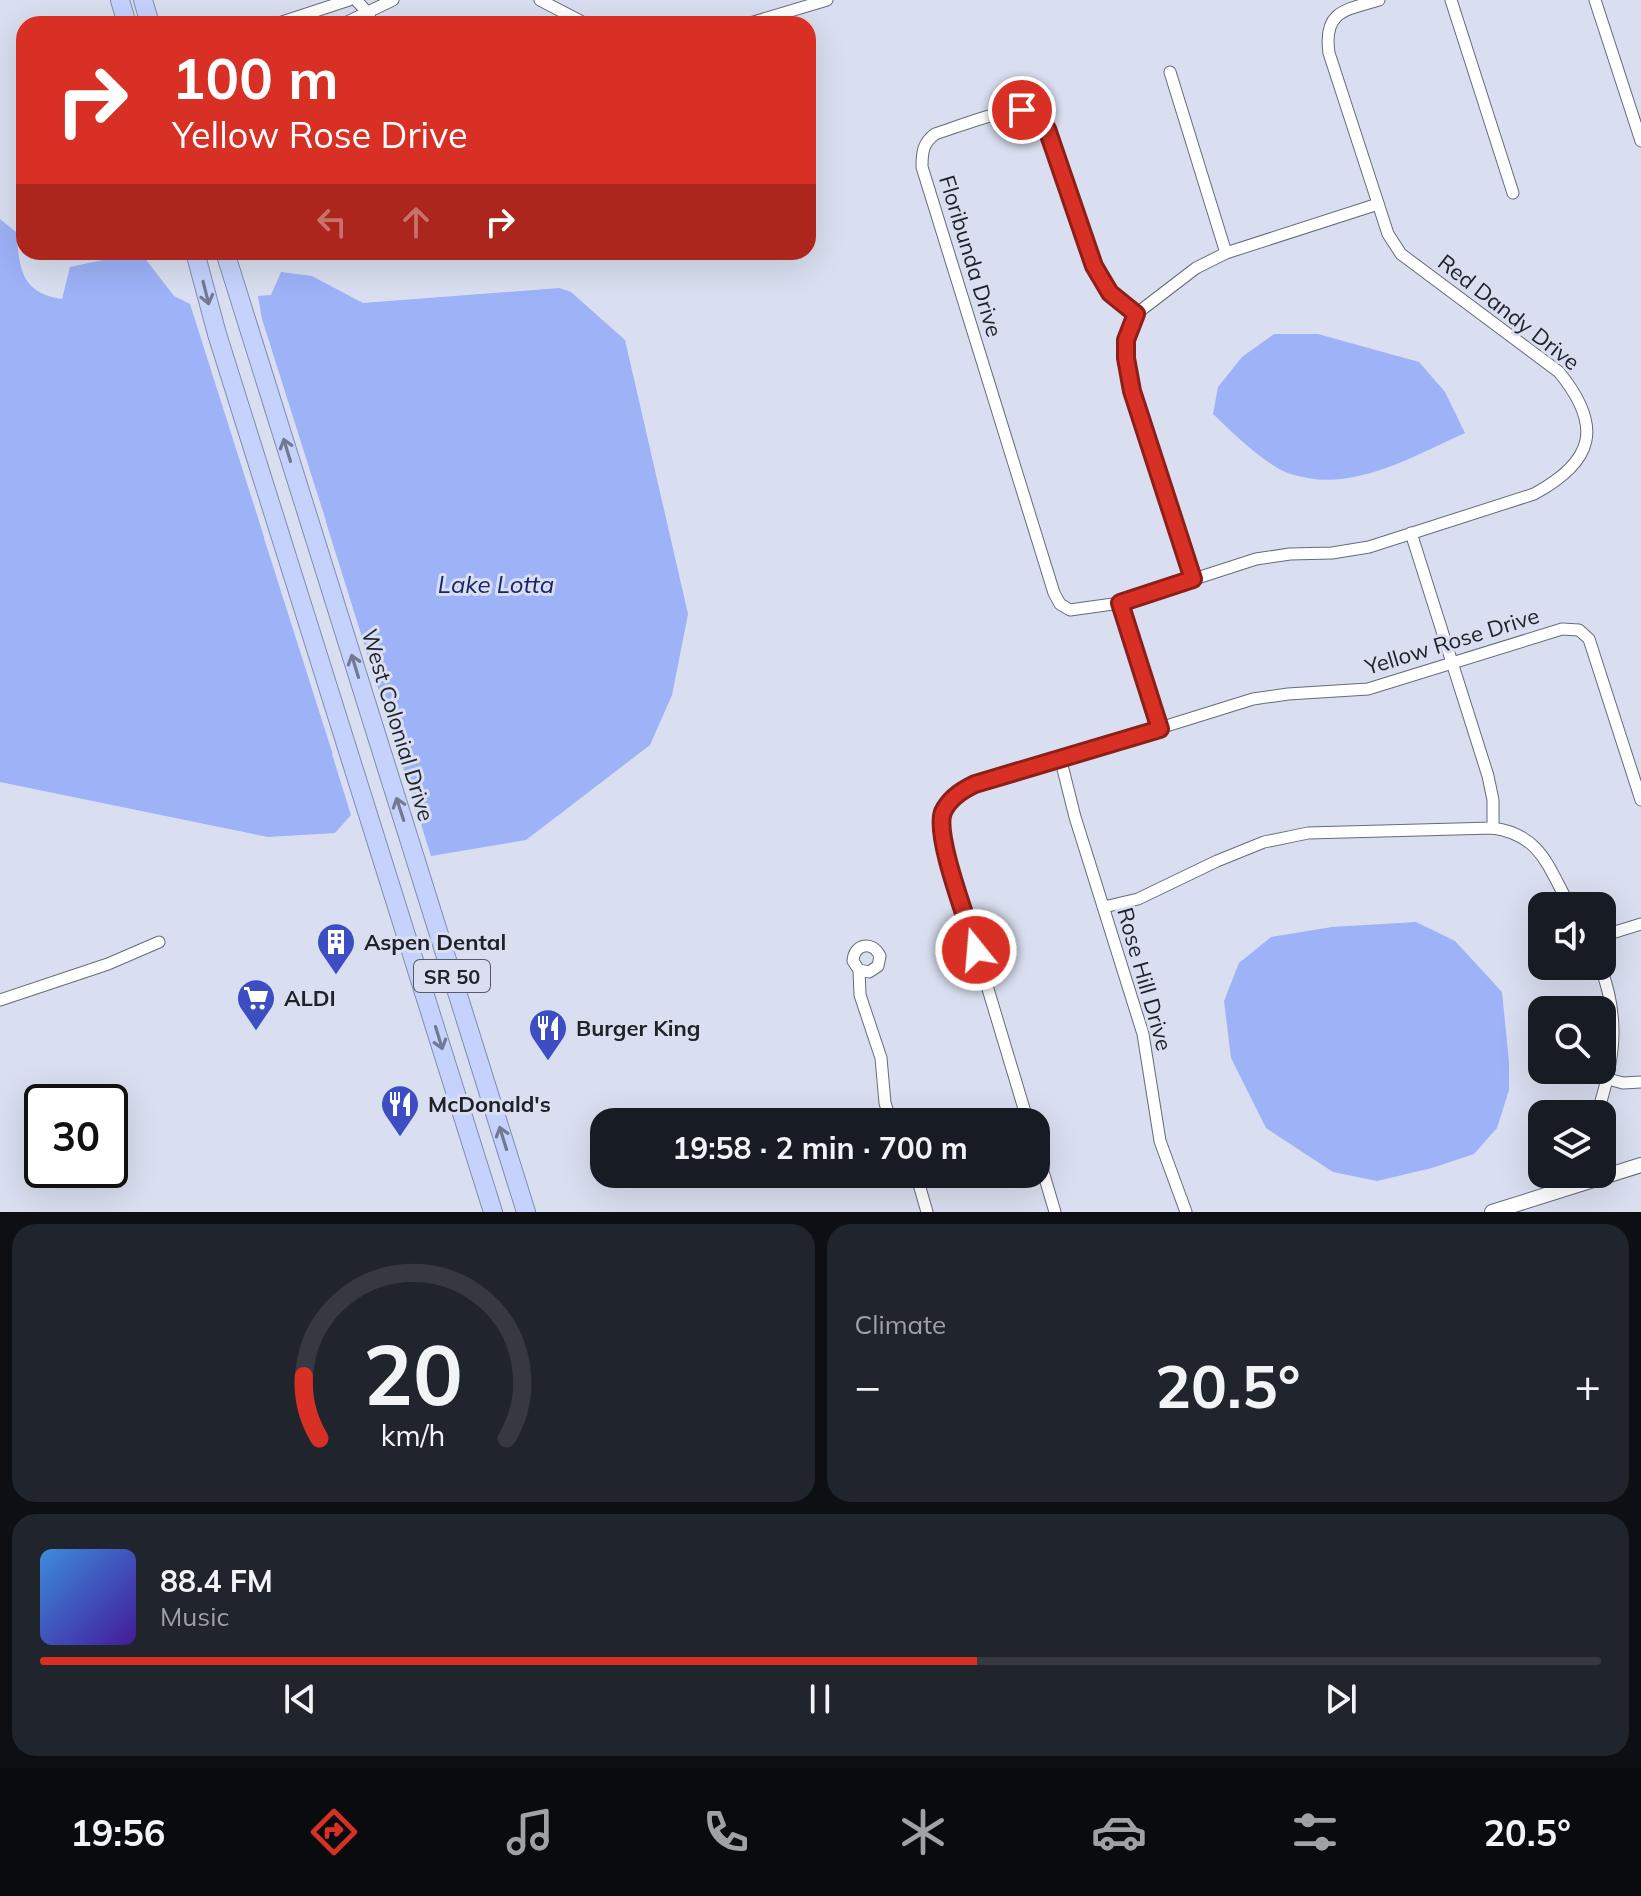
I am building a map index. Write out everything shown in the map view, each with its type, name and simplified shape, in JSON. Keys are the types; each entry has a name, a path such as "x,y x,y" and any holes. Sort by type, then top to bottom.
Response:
{"highway":[{"name":"SR 50","path":"197,260 217,334 493,1212"},
{"name":"West Colonial Drive","path":"227,260 526,1212"},
{"path":"384,866 415,856"},
{"path":"390,884 420,875"},
{"path":"483,1179 506,1212"}],"street":[{"path":"302,16 353,0 367,16"},
{"path":"374,16 393,0"},
{"path":"540,0 571,16"},
{"path":"774,16 827,0"},
{"name":"Red Dandy Drive","path":"1120,603 1256,559 1357,549 1534,494 1575,467 1586,448 1586,422 1577,394 1559,372 1401,254 1388,234 1326,36 1330,22 1343,11 1379,0"},
{"path":"1451,0 1513,193"},
{"path":"1595,0 1641,141"},
{"path":"1170,72 1226,253"},
{"name":"Floribunda Drive","path":"1120,603 1070,610 1060,604 1054,593 922,167 922,153 927,141 935,134 1009,111 1022,110 1035,116 1047,129 1094,266 1110,293 1136,314"},
{"path":"1193,579 1132,391 1126,340 1136,314 1196,268 1226,253 1378,204"},
{"path":"1411,533 1488,776 1493,800 1493,828"},
{"path":"1120,603 1160,729"},
{"name":"Yellow Rose Drive","path":"1024,1108 942,836 942,815 949,802 964,789 1253,699 1368,689 1562,629 1579,630 1589,639 1641,800"},
{"name":"Rose Hill Drive","path":"1060,757 1143,1034 1160,1141 1186,1212"},
{"path":"1104,907 1138,899 1264,842 1308,833 1493,828 1515,831 1530,840 1562,892"},
{"path":"1616,932 1641,924"},
{"path":"0,1000 108,964 159,942"},
{"path":"859,970 860,995 881,1058 887,1108"},
{"path":"1616,1081 1641,1082"},
{"path":"1492,1212 1641,1165"},
{"path":"920,1188 927,1212"},
{"path":"1048,1188 1055,1212"}],"water":[{"name":"Lake Lotta","path":"0,219 16,232 16,260 20,260 25,277 30,285 48,296 62,299 70,267 103,260 146,260 174,296 190,304 265,540 326,521 262,319 258,296 271,295 281,272 312,276 363,303 559,288 571,292 625,340 688,614 672,695 650,745 526,840 431,856 393,735 332,754 351,815 335,833 268,837 0,782"},
{"path":"1274,334 1318,334 1419,362 1445,392 1465,433 1402,462 1358,476 1313,479 1281,470 1250,448 1213,414 1218,387 1242,357"},
{"path":"1416,922 1455,941 1502,992 1509,1090 1497,1128 1474,1154 1432,1168 1377,1181 1333,1172 1266,1128 1231,1058 1224,1001 1239,963 1271,937 1332,927"}],"pier":[{"path":"325,519 393,736 333,755 264,538"}],"place":[{"name":"Aspen Dental","path":"336,976"},
{"name":"ALDI","path":"256,1032"},
{"name":"Burger King","path":"548,1062"},
{"name":"McDonald's","path":"400,1138"}],"route":[{"path":"976,950 942,836 942,815 949,802 975,784 1160,729 1120,603 1193,579 1132,391 1126,340 1136,314 1110,293 1094,266 1047,129 1035,116 1022,110"}]}
